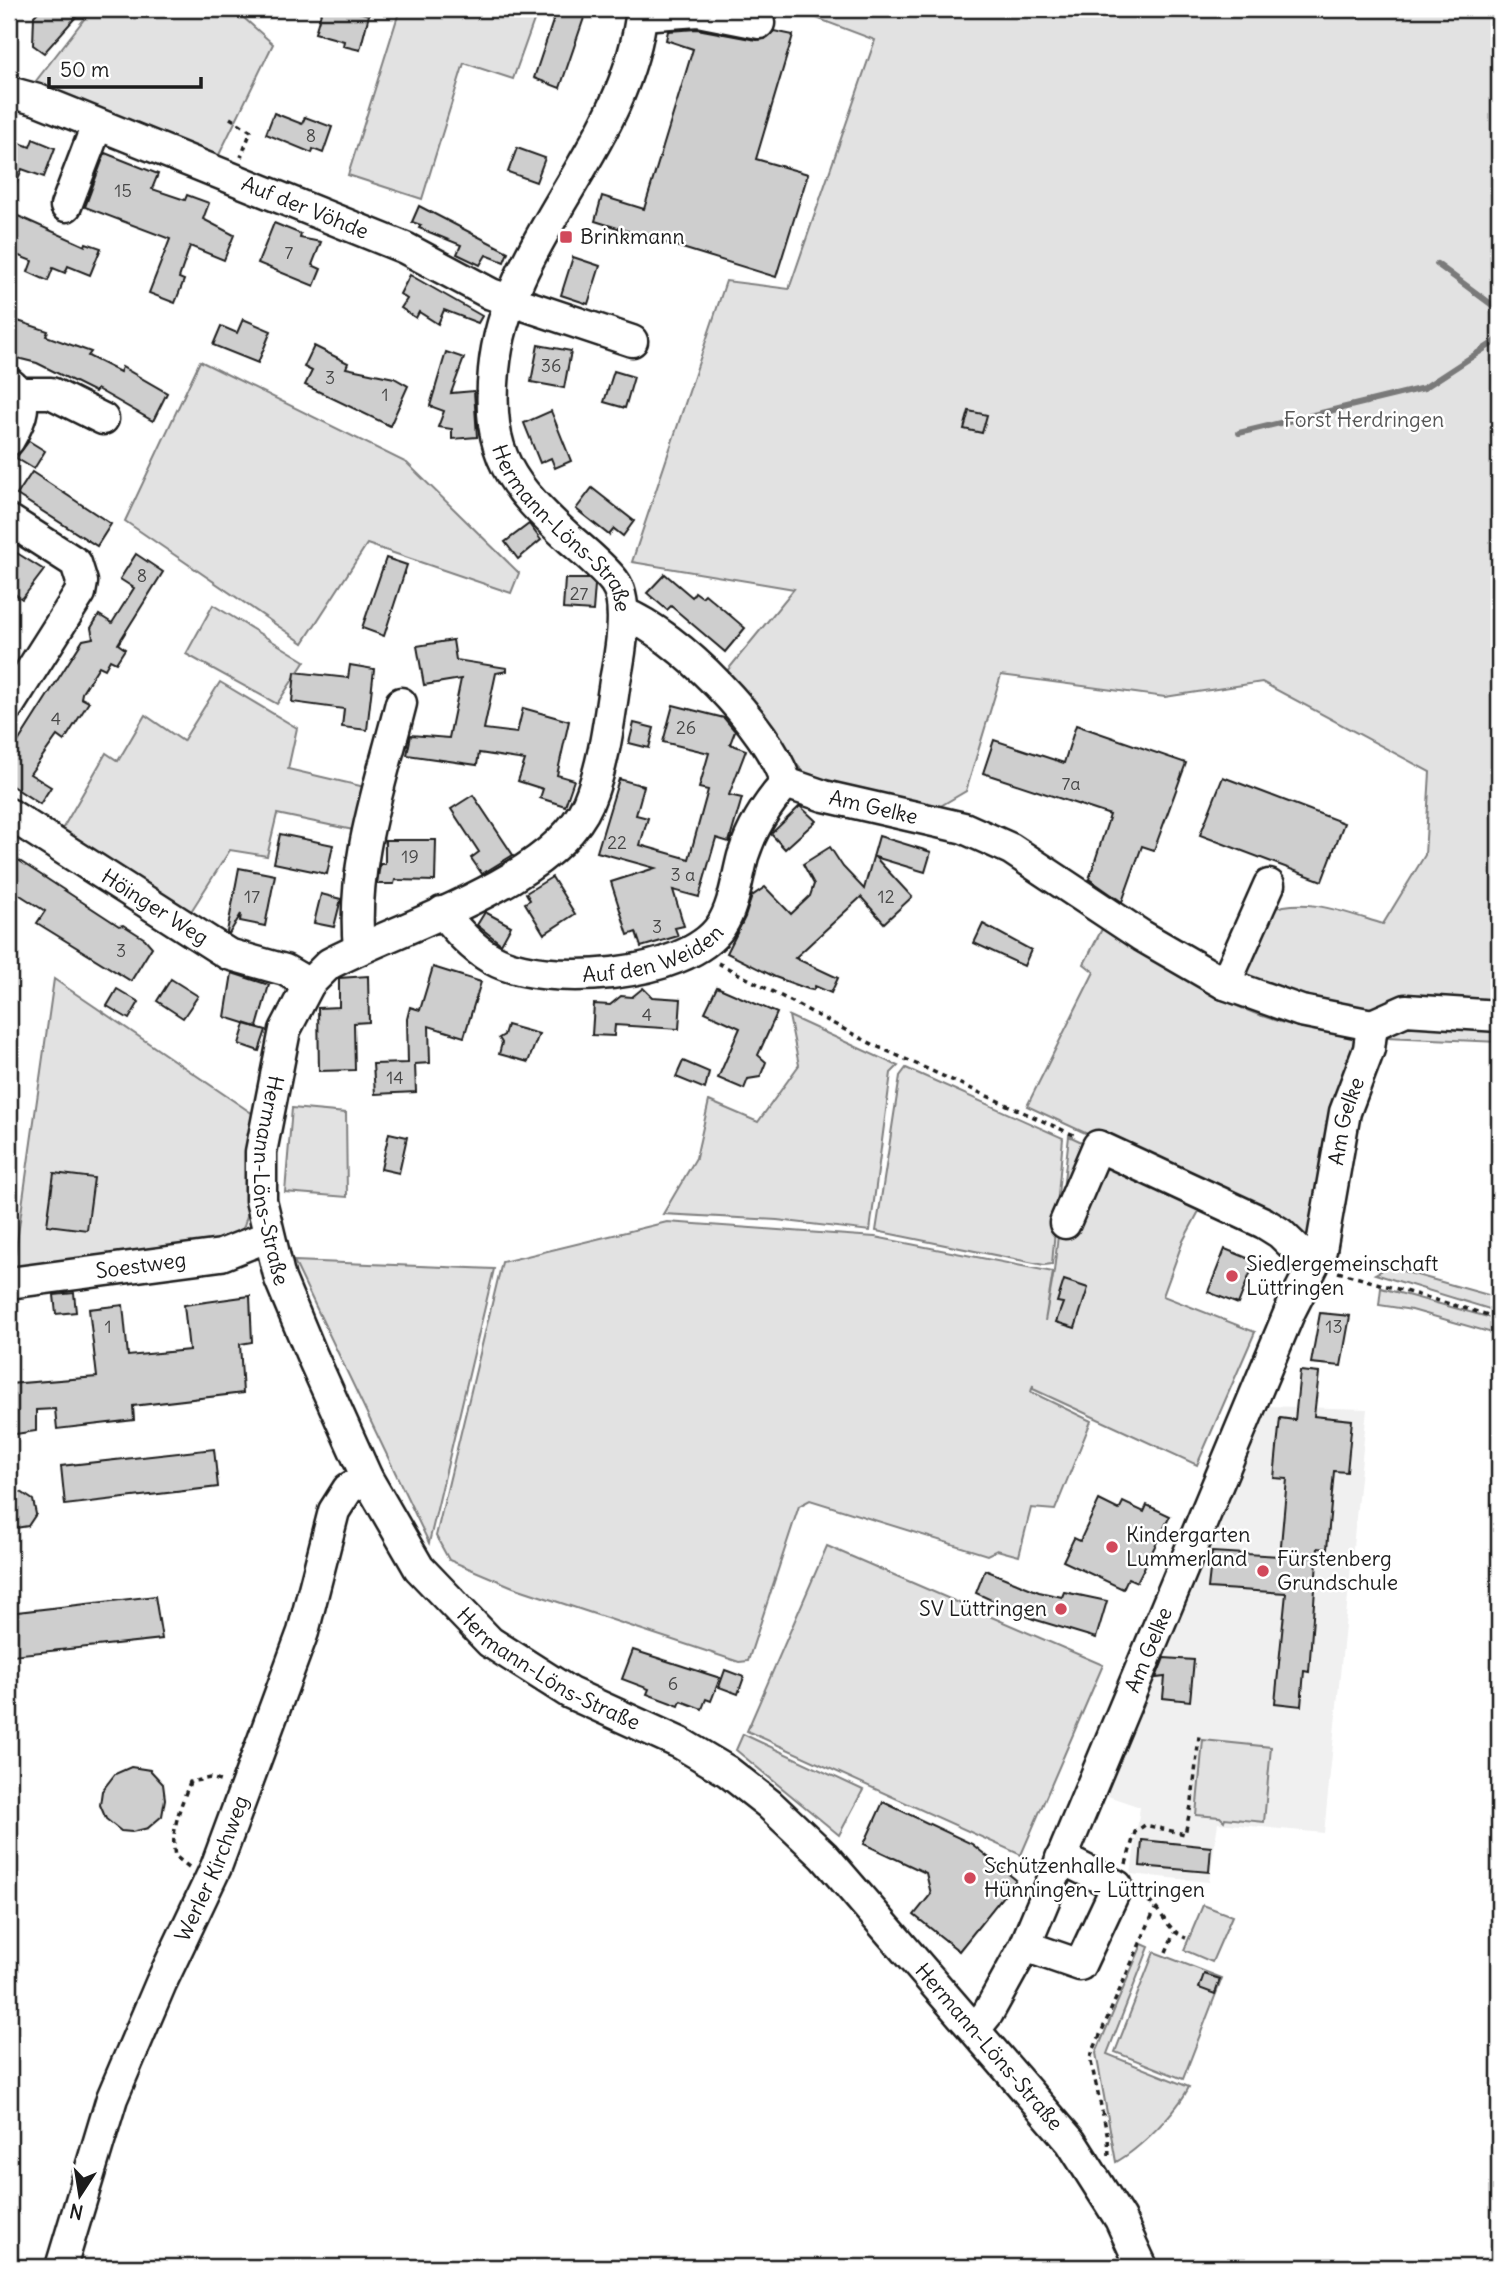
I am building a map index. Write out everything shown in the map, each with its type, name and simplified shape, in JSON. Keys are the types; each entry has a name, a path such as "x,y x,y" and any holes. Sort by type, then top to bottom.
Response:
{"street":[{"path":"641,12 698,11 759,23"},
{"name":"Hermann-Löns-Straße","path":"641,12 628,69 610,119 533,252 510,301 500,332 493,379 494,429 502,459 517,487 616,584 623,613 619,659 606,739 588,802 571,832 536,861 488,891 329,964 309,984 285,1030 261,1152 261,1200 289,1302 367,1478 419,1568 490,1642 570,1693 680,1743 727,1771 769,1804 824,1856 1071,2142 1120,2219 1142,2267"},
{"name":"Auf der Vöhde","path":"9,92 38,100 405,248 510,301 632,341"},
{"path":"66,206 97,125"},
{"path":"9,440 22,412 14,388 51,393 103,419"},
{"path":"9,520 76,563 82,582 80,593 9,705"},
{"path":"623,613 647,622 687,654 758,731 779,760 786,783"},
{"path":"359,948 359,868 401,703"},
{"name":"Auf den Weiden","path":"442,912 461,934 492,959 523,971 575,976 624,972 694,951 710,940 723,924 744,852 766,805 786,783"},
{"name":"Am Gelke","path":"786,783 824,796 964,828 1012,849 1142,936 1226,984 1301,1011 1372,1025 1369,1049 1345,1112 1321,1250 1285,1324 1025,1945 988,2013 975,2029"},
{"name":"Höinger Weg","path":"9,814 228,954 285,970 309,984"},
{"path":"1226,984 1269,885"},
{"path":"1372,1025 1406,1010 1499,1016"},
{"path":"1065,1223 1097,1146 1264,1223 1280,1233 1312,1265"},
{"name":"Soestweg","path":"9,1283 222,1255 269,1236"},
{"name":"Werler Kirchweg","path":"61,2267 112,2098 161,1983 210,1879 303,1632 334,1511 348,1489 367,1478"},
{"path":"1025,1945 1080,1965 1117,1886 1061,1858"}],"path":[{"path":"230,118 251,131 233,178"},
{"path":"694,951 874,1045 1097,1146"},
{"path":"1312,1265 1499,1318"},
{"path":"1186,1938 1174,1933 1150,1900 1117,1886 1135,1832 1145,1825 1185,1834 1192,1801 1199,1735"},
{"path":"210,1879 175,1856 173,1845 179,1812 190,1782 210,1778 245,1790"},
{"path":"1109,2161 1108,2137 1090,2058 1156,1908"},
{"path":"1166,1952 1174,1933"}],"shaded area":[{"path":"1266,1406 1367,1409 1324,1833 1218,1823 1209,1882 1131,1874 1140,1807 1102,1794"}],"green space":[{"path":"92,9 234,9 273,44 217,159 32,86"},
{"path":"400,9 538,9 513,79 464,63 422,199 348,175"},
{"name":"Forst Herdringen","path":"813,9 1499,9 1499,1011 1387,1008 1349,1011 1258,990 1245,967 1269,910 1283,906 1312,905 1383,924 1425,855 1430,772 1262,682 1165,697 1001,675 966,791 932,811 810,780 722,677 794,589 632,562 726,281 789,289 875,40 811,16"},
{"path":"200,361 407,463 519,573 511,593 367,544 303,643 125,521"},
{"path":"213,605 305,661 277,704 186,654"},
{"path":"220,682 297,728 288,769 369,788 358,831 277,814 267,856 230,850 190,913 60,833 106,753 118,761 145,715 183,741"},
{"path":"1102,929 1184,979 1241,1008 1301,1028 1333,1033 1335,1022 1363,1036 1312,1245 1273,1220 1027,1106 1094,972 1084,964"},
{"path":"54,979 256,1116 250,1206 242,1232 222,1246 13,1270"},
{"path":"789,1016 898,1066 891,1073 870,1231 777,1220 663,1214 696,1158 709,1101 758,1122 799,1065"},
{"path":"1399,1019 1499,1023 1499,1042 1386,1037 1378,1039"},
{"path":"906,1068 1063,1138 1052,1264 1044,1265 876,1231 900,1076"},
{"path":"292,1108 346,1113 347,1197 285,1192"},
{"path":"1069,1136 1205,1200 1183,1241 1163,1296 1255,1332 1197,1465 1033,1389 1033,1385 1031,1392 1091,1421 1055,1510 1031,1508 1019,1556 997,1550 987,1555 810,1500 799,1506 748,1661 739,1662 513,1587 449,1560 436,1536 502,1262 667,1222 875,1237 1053,1272 1045,1321 1054,1271"},
{"path":"294,1261 494,1269 429,1543"},
{"path":"1388,1267 1499,1298 1499,1312 1375,1274"},
{"path":"1381,1288 1499,1320 1499,1335 1412,1310 1379,1305"},
{"path":"827,1546 1103,1665 1021,1855 747,1731"},
{"path":"743,1734 863,1790 839,1835 736,1750"},
{"path":"1203,1740 1271,1747 1264,1822 1225,1818 1224,1821 1220,1817 1196,1815"},
{"path":"1203,1905 1232,1916 1212,1962 1184,1950"},
{"path":"1142,1944 1149,1947 1107,2054 1189,2087 1157,2129 1116,2162 1096,2053"},
{"path":"1154,1952 1222,1978 1183,2079 1115,2052"}],"building":[{"path":"41,9 83,9 44,53 33,45 34,16"},
{"path":"322,9 347,9 369,15 360,50 343,46 344,41 315,33"},
{"path":"557,9 587,9 560,88 534,78"},
{"path":"697,29 756,40 765,39 774,31 793,35 756,159 808,174 776,277 595,221 602,196 644,209 693,49 666,40 668,31"},
{"path":"274,113 302,124 305,117 332,127 323,153 313,149 312,153 266,134"},
{"path":"9,139 30,147 33,139 55,148 44,177 22,169 10,200"},
{"path":"517,148 545,158 536,182 508,172"},
{"path":"105,153 158,174 152,189 185,200 187,195 209,203 203,219 234,235 224,260 190,246 179,278 184,280 175,303 149,293 170,239 85,207"},
{"path":"419,206 508,252 504,262 486,255 480,265 457,254 461,245 419,228 421,225 412,222"},
{"path":"9,212 85,246 86,243 101,248 90,275 68,266 65,273 53,268 48,281 28,272 32,261 9,252"},
{"path":"274,223 301,234 300,238 321,242 312,265 321,269 314,286 258,263"},
{"path":"573,257 600,266 588,304 561,295"},
{"path":"410,275 482,316 478,323 444,310 438,324 419,312 416,318 401,308 407,299 400,294"},
{"path":"243,319 271,331 258,363 213,345 221,326 237,333"},
{"path":"18,321 48,331 46,336 91,352 88,356 120,372 122,367 167,393 153,421 97,389 95,392 37,363 9,356"},
{"path":"538,345 571,351 564,388 531,382"},
{"path":"314,346 348,363 346,368 394,378 408,386 390,426 305,385 312,371 304,367"},
{"path":"446,352 464,358 451,393 474,391 477,437 452,439 452,429 438,427 444,411 430,406"},
{"path":"614,371 634,377 625,408 604,402"},
{"path":"551,411 571,461 555,468 551,458 540,463 524,423"},
{"path":"969,411 987,415 982,433 964,429"},
{"path":"29,441 45,451 34,469 16,458"},
{"path":"32,472 111,524 97,546 17,495"},
{"path":"592,488 634,521 623,536 614,529 609,535 576,509"},
{"path":"529,524 541,540 518,559 505,542"},
{"path":"9,548 44,570 22,599 9,590"},
{"path":"136,554 163,572 118,644 125,649 116,663 110,660 105,669 99,666 82,693 81,698 89,702 64,741 57,736 30,774 51,787 40,804 9,784 9,756 83,640 93,638 91,628 99,615 112,623 134,588 120,579"},
{"path":"386,558 407,565 384,636 362,628"},
{"path":"665,574 692,597 695,592 702,597 705,594 745,628 725,652 671,606 667,610 647,593"},
{"path":"565,579 589,579 595,585 593,611 563,609"},
{"path":"453,640 456,660 507,668 507,671 496,673 484,729 517,733 523,708 569,721 557,775 574,780 565,806 540,798 543,789 518,781 525,760 479,753 477,765 407,755 411,735 449,738 461,679 424,685 417,646"},
{"path":"350,665 374,669 367,730 342,727 344,709 292,702 295,672 348,678"},
{"path":"673,705 724,718 735,731 730,744 746,750 729,795 742,798 729,842 716,838 699,897 673,890 684,926 675,928 678,936 641,947 636,932 628,935 611,882 655,868 597,852 619,779 644,786 636,815 648,818 640,845 689,859 708,790 699,788 709,753 663,742"},
{"path":"634,723 654,728 649,748 629,743"},
{"path":"1076,725 1186,763 1154,850 1142,846 1122,902 1089,879 1110,815 983,773 994,740 1064,763"},
{"path":"1223,777 1344,823 1322,881 1200,835"},
{"path":"473,795 513,855 482,874 471,858 479,852 451,809"},
{"path":"800,806 816,821 785,849 771,834"},
{"path":"280,834 333,845 327,874 274,863"},
{"path":"879,836 931,852 925,872 875,857 912,897 884,923 861,897 795,958 838,978 831,993 815,986 813,990 808,989 775,977 727,953 752,896 765,887 791,914 810,896 814,884 803,864 830,847 843,867 864,889"},
{"path":"385,840 436,840 435,881 395,880 394,884 377,884 380,864 385,864"},
{"path":"9,854 119,926 123,925 145,939 152,947 131,981 37,923 45,911 9,888"},
{"path":"239,868 275,875 265,926 240,921 241,914 229,934 227,932"},
{"path":"552,877 575,914 544,934 525,903 530,900 526,893"},
{"path":"321,894 341,899 334,927 314,923"},
{"path":"485,912 511,926 501,944 477,925"},
{"path":"983,924 1031,950 1024,966 974,943"},
{"path":"433,967 481,982 464,1037 429,1026 430,1063 415,1064 416,1092 375,1094 373,1064 408,1063 407,1019 410,1007 420,1010"},
{"path":"232,973 269,985 257,1027 225,1017"},
{"path":"368,976 369,1022 354,1023 355,1070 319,1071 318,1008 339,1007 339,978"},
{"path":"171,979 198,996 183,1018 157,1001"},
{"path":"717,987 777,1013 758,1055 766,1062 760,1077 748,1079 744,1089 718,1078 740,1028 705,1012"},
{"path":"643,988 652,997 681,999 679,1029 615,1025 614,1036 592,1035 594,1004 610,1005 621,996 632,997"},
{"path":"117,989 139,1002 129,1019 107,1006"},
{"path":"245,1024 266,1030 259,1051 239,1044"},
{"path":"507,1025 539,1034 528,1062 499,1054 502,1043 499,1038 504,1035"},
{"path":"683,1061 709,1072 705,1089 676,1077"},
{"path":"389,1133 407,1137 399,1173 381,1169"},
{"path":"54,1173 94,1178 87,1230 47,1225"},
{"name":"Siedlergemeinschaft Lüttringen","path":"1225,1249 1255,1261 1238,1304 1208,1292"},
{"path":"1064,1280 1088,1288 1075,1328 1056,1322 1063,1303 1057,1302"},
{"path":"74,1293 76,1312 56,1314 54,1295"},
{"path":"250,1296 252,1342 240,1344 243,1393 133,1406 134,1420 57,1429 55,1409 36,1410 36,1431 9,1435 9,1384 97,1377 89,1309 123,1305 128,1356 189,1350 184,1305"},
{"path":"1320,1313 1350,1316 1341,1366 1311,1363"},
{"name":"Fürstenberg Grundschule","path":"1300,1371 1319,1373 1314,1416 1352,1420 1347,1472 1334,1471 1327,1549 1318,1548 1309,1672 1304,1671 1301,1706 1275,1703 1286,1593 1208,1588 1212,1552 1280,1556 1287,1479 1274,1478 1280,1418 1295,1420"},
{"path":"214,1449 218,1487 65,1505 61,1466"},
{"path":"9,1492 21,1492 33,1500 36,1514 28,1526 9,1529"},
{"name":"Kindergarten Lummerland","path":"1099,1500 1119,1510 1123,1502 1144,1512 1147,1505 1170,1516 1137,1582 1128,1578 1123,1589 1063,1561 1074,1538 1080,1541"},
{"name":"SV Lüttringen","path":"985,1570 1039,1592 1062,1597 1064,1592 1107,1601 1096,1638 1033,1619 976,1593"},
{"path":"155,1596 162,1639 13,1655 9,1613"},
{"path":"633,1650 720,1678 711,1701 706,1699 702,1709 681,1701 679,1706 647,1694 649,1689 622,1679"},
{"path":"1164,1658 1194,1660 1190,1701 1163,1698 1165,1677 1156,1678"},
{"path":"725,1670 744,1677 738,1694 719,1687"},
{"path":"131,1767 150,1770 163,1784 165,1799 162,1816 148,1828 132,1832 121,1831 106,1819 100,1805 102,1791 115,1774"},
{"name":"Schützenhalle Hünningen - Lüttringen","path":"883,1802 972,1844 1016,1880 959,1951 914,1915 931,1894 926,1873 864,1844"},
{"path":"1142,1840 1211,1847 1209,1872 1140,1866"},
{"path":"1204,1974 1220,1979 1215,1994 1199,1988"}],"waterway":[{"path":"1437,264 1499,310"},
{"path":"1239,433 1424,388 1499,339"}],"place":[{"name":"Brinkmann","path":"566,237"},
{"name":"Siedlergemeinschaft Lüttringen","path":"1232,1276"},
{"name":"Kindergarten Lummerland","path":"1112,1547"},
{"name":"Fürstenberg Grundschule","path":"1263,1571"},
{"name":"SV Lüttringen","path":"1061,1609"},
{"name":"Schützenhalle Hünningen - Lüttringen","path":"970,1878"}]}
